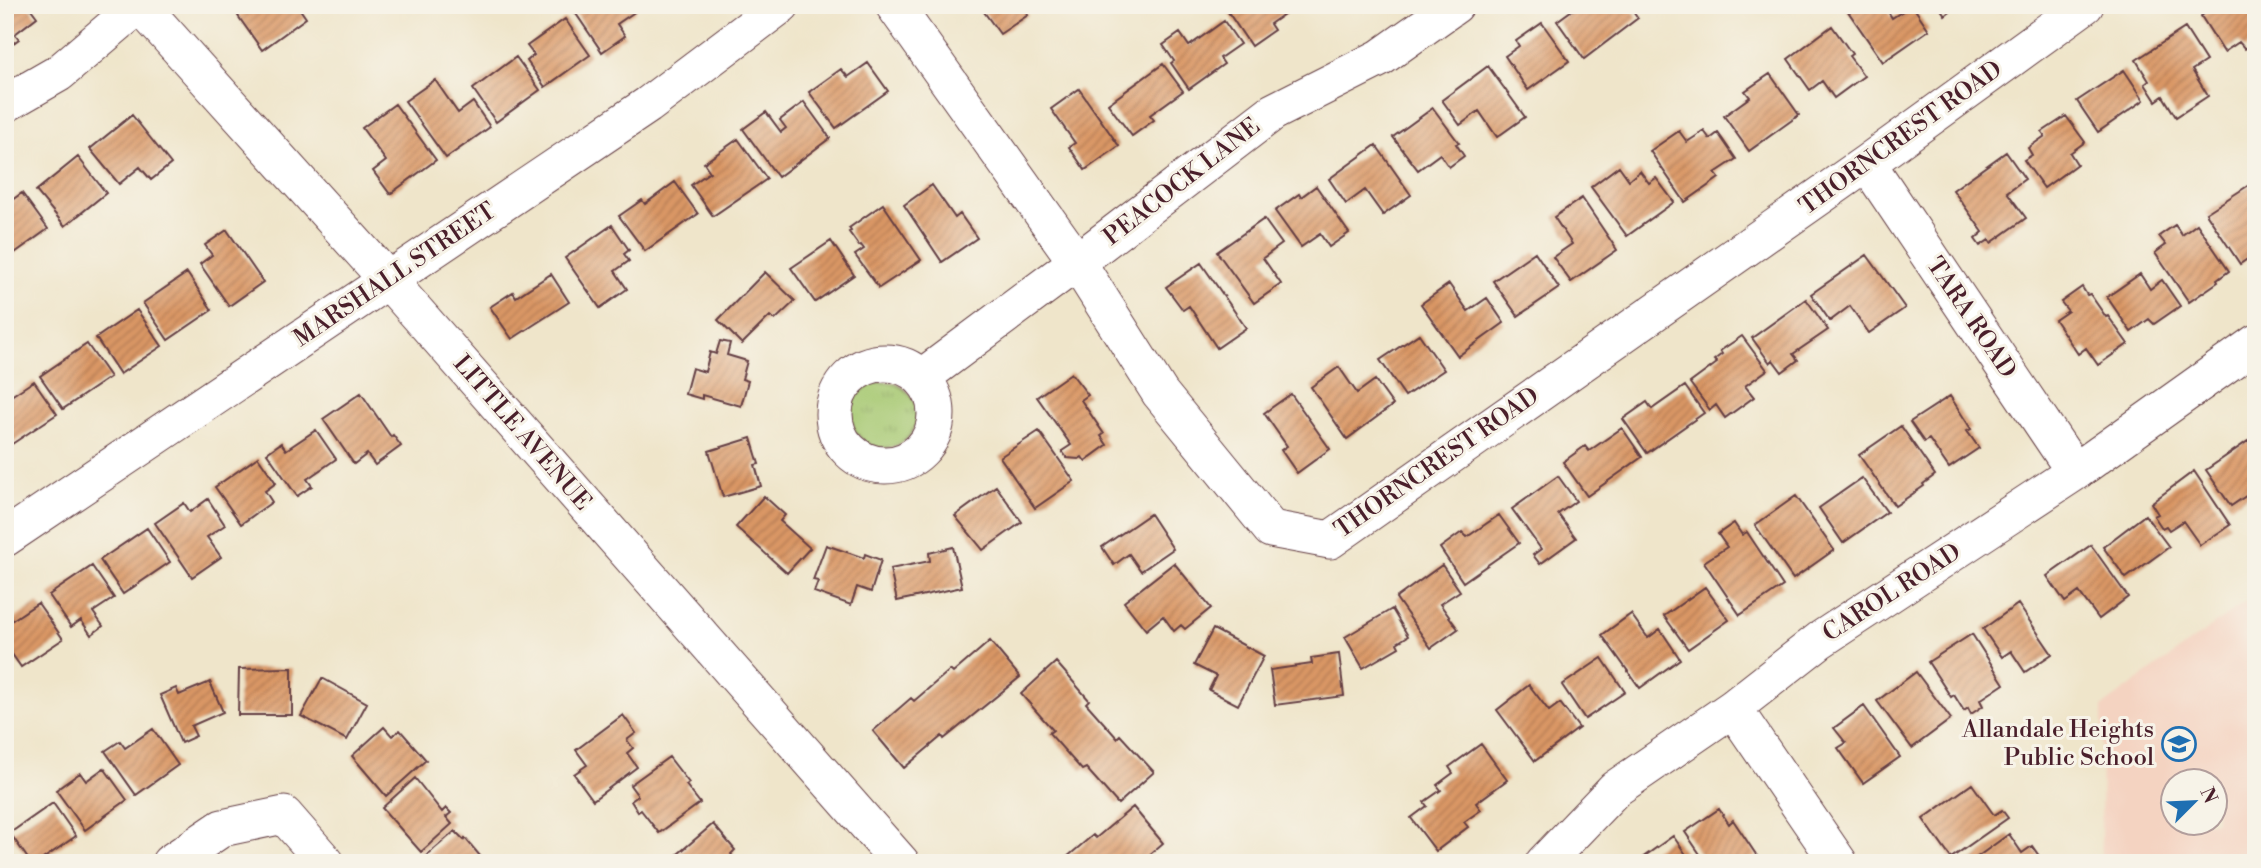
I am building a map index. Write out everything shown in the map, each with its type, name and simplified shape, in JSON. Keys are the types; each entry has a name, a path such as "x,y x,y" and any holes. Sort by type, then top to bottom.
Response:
{"street":[{"path":"5,104 59,73 140,5"},
{"name":"LITTLE AVENUE","path":"140,5 387,279 901,863"},
{"name":"MARSHALL STREET","path":"5,538 648,105 781,5"},
{"name":"THORNCREST ROAD","path":"894,5 1077,262 1160,393 1271,529 1330,540 1867,163 2085,5"},
{"name":"PEACOCK LANE","path":"921,378 1273,112 1380,58 1455,5"},
{"name":"TARA ROAD","path":"1867,163 2075,472"},
{"name":"CAROL ROAD","path":"1544,863 1615,789 1733,708 1820,640 2075,472 2256,343"},
{"path":"1733,708 1839,863"},
{"path":"170,863 222,828 284,815 326,863"}],"shaded area":[{"name":"Allandale Heights Public School","path":"2256,594 2256,863 2101,863 2102,707"}],"green space":[{"path":"884,382 897,385 907,392 914,402 917,415 914,428 907,438 897,445 884,448 871,445 861,438 854,428 851,415 854,402 861,392 871,385"}],"building":[{"path":"5,5 28,5 37,17 15,34 19,39 5,49"},
{"path":"253,5 297,5 306,18 262,50 238,16"},
{"path":"570,5 632,5 636,11 617,24 625,36 602,52"},
{"path":"979,5 1021,5 1028,15 1000,34"},
{"path":"1238,5 1297,5 1270,24 1274,30 1251,46 1228,12"},
{"path":"1579,5 1584,5 1586,9 1591,5 1629,5 1638,18 1584,59 1557,21"},
{"path":"1884,5 1892,18 1912,5 1929,30 1883,62 1845,7"},
{"path":"1938,5 1958,5 1945,15"},
{"path":"2217,5 2256,5 2256,46 2245,49 2239,42 2224,52 2201,16"},
{"path":"565,19 590,55 545,87 527,61 534,55 527,46"},
{"path":"1224,21 1240,44 1220,58 1224,64 1189,89 1171,63 1174,61 1163,45 1180,33 1189,46"},
{"path":"1542,23 1569,61 1528,90 1505,56 1519,46 1516,41"},
{"path":"1832,26 1864,76 1834,98 1822,81 1810,90 1788,59"},
{"path":"2185,28 2206,61 2192,70 2208,96 2176,117 2163,96 2156,101 2145,84 2149,81 2136,60"},
{"path":"516,57 540,90 496,122 473,89"},
{"path":"868,63 888,91 836,128 809,92 841,69 848,77"},
{"path":"1163,64 1183,91 1150,115 1154,120 1132,136 1108,104"},
{"path":"1488,66 1525,117 1497,137 1479,111 1460,125 1442,100"},
{"path":"2124,70 2144,100 2098,132 2077,101"},
{"path":"1770,74 1799,115 1749,151 1724,116 1750,97 1745,91"},
{"path":"435,80 458,113 473,102 490,127 446,158 405,101"},
{"path":"1079,89 1119,146 1085,170 1069,147 1075,143 1051,109"},
{"path":"804,102 830,138 778,177 743,129 766,112 781,132 786,128 780,120"},
{"path":"395,104 436,160 390,194 373,171 386,161 362,128"},
{"path":"1433,108 1459,143 1456,144 1464,156 1449,167 1440,154 1418,170 1393,137"},
{"path":"132,115 171,164 151,180 140,167 119,184 90,149"},
{"path":"2066,116 2085,142 2070,153 2077,164 2044,188 2024,160 2032,155 2028,148 2045,136 2042,132"},
{"path":"1679,131 1687,142 1704,131 1710,139 1718,133 1736,159 1715,173 1719,178 1685,202 1650,151"},
{"path":"738,139 767,179 713,216 691,185 710,172 704,163"},
{"path":"1376,145 1411,195 1383,215 1365,190 1346,204 1329,179"},
{"path":"2006,152 2025,179 2007,192 2026,218 1991,243 1989,240 1980,246 1975,239 1983,232 1953,190"},
{"path":"78,157 106,193 65,226 36,191"},
{"path":"1619,166 1629,180 1640,171 1649,183 1656,178 1674,202 1627,236 1591,187"},
{"path":"675,182 698,214 645,251 619,216 642,200 645,204"},
{"path":"932,185 955,218 960,214 977,238 942,262 904,205"},
{"path":"2249,185 2256,195 2256,253 2240,264 2206,213"},
{"path":"1316,186 1349,233 1329,247 1320,234 1301,247 1275,211"},
{"path":"22,193 48,229 5,260 5,205"},
{"path":"1582,198 1617,250 1571,282 1553,257 1572,244 1554,217"},
{"path":"883,204 921,260 879,288 855,255 864,249 849,232 849,228"},
{"path":"1264,219 1282,244 1263,258 1281,284 1254,303 1217,252"},
{"path":"2197,224 2229,271 2189,302 2155,253 2166,245 2159,236 2175,225 2182,235"},
{"path":"612,225 629,250 624,254 629,261 615,271 627,289 600,308 565,258"},
{"path":"227,230 263,282 229,306 200,264 212,255 205,245"},
{"path":"831,241 854,275 815,302 791,268"},
{"path":"1535,252 1559,288 1518,316 1493,281"},
{"path":"1867,255 1905,308 1869,333 1850,306 1830,321 1811,294"},
{"path":"1201,263 1246,328 1217,348 1189,306 1183,310 1166,287"},
{"path":"765,272 795,301 775,320 770,316 742,344 718,320"},
{"path":"187,273 212,310 168,340 143,303"},
{"path":"551,274 569,302 512,339 490,307 513,292 516,297"},
{"path":"2140,274 2150,289 2162,280 2180,306 2154,324 2149,319 2131,332 2107,297"},
{"path":"1449,284 1468,311 1487,298 1504,323 1458,356 1421,304"},
{"path":"2082,287 2128,344 2098,365 2086,348 2078,354 2055,320 2068,311 2061,302"},
{"path":"1806,299 1828,330 1793,354 1798,360 1782,372 1773,360 1770,363 1752,338"},
{"path":"137,310 162,346 120,374 96,338"},
{"path":"1419,334 1444,370 1405,396 1380,360"},
{"path":"1742,336 1767,370 1745,386 1754,397 1725,418 1716,405 1710,410 1690,383 1717,363 1714,360 1722,354 1720,351"},
{"path":"720,341 730,343 727,355 747,361 742,379 748,381 741,406 702,395 702,399 685,394 692,368 705,372 710,352 716,354"},
{"path":"87,344 110,377 63,409 40,376"},
{"path":"1339,367 1357,393 1375,380 1393,405 1347,439 1311,387"},
{"path":"1071,373 1088,395 1081,400 1104,434 1101,436 1107,445 1085,461 1082,457 1067,458 1062,451 1071,445 1037,397"},
{"path":"34,381 57,414 12,444 5,434 5,400"},
{"path":"1685,386 1704,413 1647,453 1623,419 1647,402 1652,409"},
{"path":"361,393 391,437 393,435 401,446 375,465 367,454 354,464 323,419"},
{"path":"1291,394 1330,449 1297,473 1281,450 1287,446 1264,413"},
{"path":"1950,396 1971,429 1967,431 1979,448 1949,468 1929,439 1924,442 1910,422"},
{"path":"1901,426 1935,475 1895,506 1859,455"},
{"path":"1622,428 1642,457 1587,496 1563,462 1585,446 1589,451"},
{"path":"316,430 336,459 307,479 312,486 297,496 267,453 281,443 286,450"},
{"path":"1039,431 1074,481 1035,508 1000,457"},
{"path":"751,438 759,464 755,465 761,486 723,497 709,451"},
{"path":"2248,441 2256,453 2256,489 2231,506 2206,470"},
{"path":"258,457 276,483 265,491 272,502 241,524 215,487"},
{"path":"2194,471 2230,525 2200,545 2183,521 2169,530 2166,526 2162,528 2154,516 2158,514 2151,503"},
{"path":"1558,476 1576,501 1558,514 1576,538 1540,564 1533,555 1541,549 1512,509"},
{"path":"1862,478 1887,512 1843,543 1819,508"},
{"path":"996,486 1022,522 983,550 955,516"},
{"path":"764,496 785,515 780,521 810,548 787,573 736,527"},
{"path":"1796,496 1834,550 1793,579 1755,525"},
{"path":"208,499 225,525 207,537 221,557 192,577 155,523 184,503 190,512"},
{"path":"1150,514 1173,549 1141,571 1129,554 1114,565 1102,547"},
{"path":"1499,515 1519,543 1463,582 1440,548 1462,532 1467,537"},
{"path":"2145,515 2169,547 2126,578 2103,547"},
{"path":"1734,523 1742,535 1747,532 1783,586 1740,615 1704,562 1727,547 1718,534"},
{"path":"147,528 170,562 123,594 100,560"},
{"path":"826,545 864,558 865,554 881,560 871,592 857,587 851,605 814,592 818,581 813,580"},
{"path":"2091,545 2128,597 2099,619 2079,592 2065,602 2047,576"},
{"path":"953,547 962,587 897,601 890,569 930,561 929,553"},
{"path":"1174,563 1211,608 1185,629 1181,625 1174,631 1163,616 1146,630 1124,602"},
{"path":"1442,565 1460,591 1440,604 1458,629 1431,648 1396,598"},
{"path":"92,566 114,598 93,612 103,626 91,635 81,620 71,627 49,595"},
{"path":"1705,587 1729,620 1688,649 1664,616"},
{"path":"38,603 63,639 21,667 5,644 5,625"},
{"path":"2018,604 2052,654 2025,672 2011,651 2002,657 1983,629"},
{"path":"1392,609 1408,636 1397,643 1399,647 1363,668 1345,637"},
{"path":"1631,614 1648,638 1660,629 1680,659 1640,688 1602,635"},
{"path":"1213,629 1264,656 1238,705 1209,690 1216,676 1194,665"},
{"path":"1972,634 2004,684 1980,700 1983,706 1971,714 1968,708 1964,711 1954,695 1951,697 1928,662"},
{"path":"990,641 1020,677 904,768 873,731 911,698 914,701 950,670 953,673"},
{"path":"1339,654 1344,696 1275,705 1270,670 1312,664 1311,658"},
{"path":"1602,658 1625,692 1585,719 1562,685"},
{"path":"1056,662 1089,700 1086,703 1117,738 1120,735 1154,772 1118,804 1086,768 1082,770 1049,733 1053,730 1021,694"},
{"path":"292,668 292,715 238,715 239,669"},
{"path":"1916,672 1951,719 1912,748 1877,701"},
{"path":"322,678 367,703 347,740 301,716"},
{"path":"210,682 223,712 191,726 196,736 181,743 160,695 176,688 179,695"},
{"path":"1529,685 1549,711 1560,703 1579,728 1535,761 1497,710"},
{"path":"1864,706 1900,757 1863,783 1838,748 1846,743 1834,728"},
{"path":"623,715 636,733 627,740 633,748 627,753 637,767 593,800 574,774 587,765 576,750"},
{"path":"384,727 392,736 400,730 426,760 386,796 352,756"},
{"path":"153,729 178,765 136,795 105,751 120,741 125,748"},
{"path":"1481,744 1507,780 1476,803 1481,810 1464,822 1468,827 1436,851 1411,818 1427,806 1424,802 1441,790 1437,785 1453,773 1449,767"},
{"path":"669,757 700,803 659,833 631,801 638,796 630,785"},
{"path":"104,768 127,800 85,830 56,790 80,773 86,781"},
{"path":"415,778 442,812 446,808 451,813 446,817 452,824 421,852 382,808"},
{"path":"1972,784 1994,815 2002,810 2008,818 1951,858 1923,819"},
{"path":"53,803 76,836 37,863 31,863 10,833"},
{"path":"1133,807 1163,843 1140,863 1060,863 1093,835 1096,838"},
{"path":"1719,809 1729,824 1733,820 1757,856 1747,863 1706,863 1685,832"},
{"path":"713,824 735,850 731,854 738,863 685,863 678,854"},
{"path":"455,831 464,840 465,838 486,863 432,863 426,856"},
{"path":"2009,834 2022,853 2032,846 2044,863 1969,863"},
{"path":"1673,836 1692,863 1635,863"},
{"path":"5,847 16,863 5,863"}],"place":[{"name":"Allandale Heights Public School","path":"2179,744"}]}
